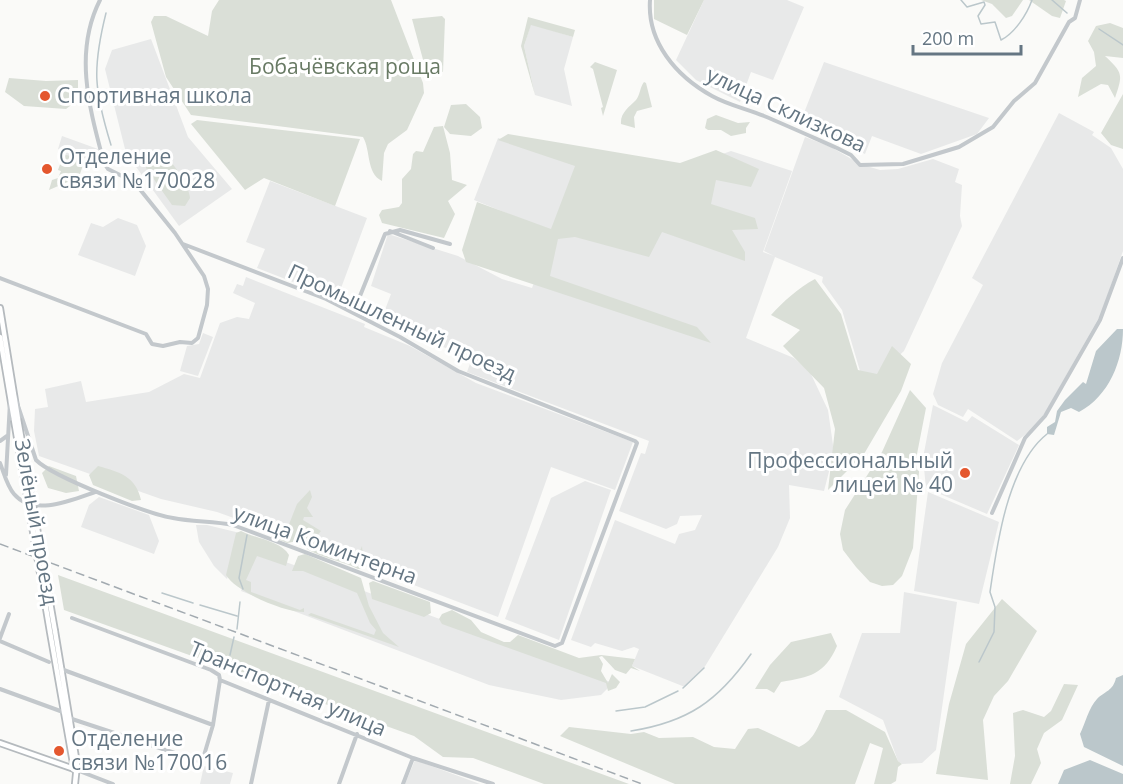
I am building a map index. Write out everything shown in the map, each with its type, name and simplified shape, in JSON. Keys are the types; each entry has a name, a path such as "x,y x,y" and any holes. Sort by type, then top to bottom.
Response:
{"main road":[{"name":"Зелёный проезд","path":"0,308 12,397"},
{"name":"Зелёный проезд","path":"0,337 52,631"},
{"path":"52,631 61,669 77,764 74,770"},
{"path":"52,631 75,784"},
{"path":"0,742 74,770"}],"street":[{"path":"0,278 146,334 152,344 157,346 180,342 190,343 198,336 208,294 202,273 183,244 133,180 104,165 85,75 94,10 100,0"},
{"name":"улица Склизкова","path":"650,0 651,24 659,45 673,65 691,81 719,100 837,148 857,160 860,165 864,163 890,166 958,147 993,127 1014,101 1035,83 1069,22 1075,18 1080,0"},
{"path":"390,231 433,248"},
{"path":"339,305 351,302 360,296 379,245 385,234 390,231 415,232 450,244"},
{"name":"Промышленный проезд","path":"183,244 339,305 458,371 633,439 637,443 564,641 560,645"},
{"path":"992,513 1025,438 1045,416 1100,320 1123,258"},
{"path":"6,479 7,436 12,397"},
{"name":"улица Коминтерна","path":"12,397 36,460 96,491 171,518 209,520 233,525 555,646 560,645"},
{"path":"0,441 7,436"},
{"path":"0,464 14,495 28,503 54,504 96,491"},
{"path":"77,498 82,493 81,484"},
{"path":"9,614 0,640 49,662"},
{"name":"Транспортная улица","path":"72,618 211,670 219,675 220,680 413,758 493,784"},
{"path":"61,669 213,725"},
{"path":"69,718 198,763 204,760 213,725 220,680"},
{"path":"0,689 63,712"},
{"path":"251,784 269,699"},
{"path":"339,784 357,734"},
{"path":"403,784 413,758"},
{"path":"74,770 113,784"}],"shaded area":[{"path":"704,0 787,0 804,7 773,80 751,72 740,102 696,80 676,60"},
{"path":"531,24 573,37 564,69 572,106 535,95 524,46"},
{"path":"151,39 188,137 232,189 179,226 126,153 105,69 112,50"},
{"path":"824,62 989,118 977,134 921,154 872,136 865,154 800,123"},
{"path":"1059,113 1094,132 1092,135 1111,148 1123,169 1123,251 1101,314 1046,411 1036,426 1017,441 968,409 963,417 938,405 933,394 942,363 983,285 972,278"},
{"path":"62,136 98,149 99,164 84,158 82,162 65,156 66,152 58,149"},
{"path":"805,137 831,147 860,164 880,170 898,169 933,159 959,169 955,182 962,185 960,216 962,226 904,351 876,377 860,371 842,310 822,282 823,277 775,257 746,338 794,358 810,372 828,410 834,452 824,491 789,485 790,518 778,547 704,668 685,687 632,666 639,649 634,647 622,651 595,643 591,647 571,640 615,520 675,544 679,534 695,530 702,515 680,516 677,524 666,529 619,511 641,453 645,454 649,441 467,372 472,358 380,323 391,294 371,286 388,234 458,256 502,279 532,288 553,232 474,200 498,138 576,164 677,170 731,151 792,171 763,252 774,256 764,251"},
{"path":"270,181 367,218 337,299 257,268 265,249 246,242"},
{"path":"118,218 137,225 146,246 135,276 78,255 91,223 103,227"},
{"path":"246,277 365,324 364,327 410,346 476,383 633,442 615,490 551,467 498,617 217,512 161,499 39,456 34,431 35,409 48,407 45,389 81,381 86,402 149,392 184,374 200,378 220,323 237,317 249,319 255,303 233,293 237,284 243,286"},
{"path":"1117,329 1123,329 1120,353 1106,387 1099,397 1079,412 1071,408 1061,412 1054,435 1047,434 1047,427 1055,422 1057,411 1065,400 1083,382 1086,384 1096,351"},
{"path":"203,333 213,337 198,376 180,371 187,346 199,344"},
{"name":"Профессиональный лицей № 40","path":"933,405 967,422 972,416 1019,445 987,514 926,488 923,458"},
{"path":"585,481 611,490 559,640 505,619 551,498"},
{"path":"928,492 999,522 979,604 914,591"},
{"path":"99,497 149,515 159,541 154,554 81,527 89,505"},
{"path":"196,525 207,525 240,533 227,579 214,566 199,542"},
{"path":"256,551 613,683 601,695 561,700 489,685 241,591"},
{"path":"904,592 957,602 936,750 922,763 902,764 898,761 883,720 839,697 862,633 900,633"},
{"path":"1123,675 1123,766 1084,747 1080,734 1094,702 1111,688 1116,678"},
{"path":"415,760 480,784 405,784"},
{"path":"1090,760 1123,774 1123,784 1058,784 1064,770"},
{"path":"204,766 233,773 230,784 200,784"}],"green space":[{"name":"Бобачёвская роща","path":"219,0 391,0 423,83 424,93 407,130 388,144 384,153 382,181 373,173 363,137 191,115 166,77 151,22 154,16 166,16 208,36 212,11"},
{"path":"654,0 704,0 687,35 654,19"},
{"path":"981,0 1023,0 1012,16 1006,18 992,4"},
{"path":"1029,0 1066,1 1060,18 1052,16"},
{"path":"442,16 445,19 443,72 425,67 412,19"},
{"path":"528,17 575,30 573,37 531,25 524,46 535,95 521,46"},
{"path":"1110,23 1123,28 1123,58 1105,56 1120,74 1115,98 1108,85 1101,84 1078,97 1082,78 1096,66 1094,52 1088,41 1096,26"},
{"path":"595,62 617,70 603,116 601,108 603,107 593,69 590,67"},
{"name":"Спортивная школа","path":"9,78 46,81 78,80 78,100 66,109 24,106 5,92"},
{"path":"644,82 652,107 637,111 634,117 635,128 621,124 623,113 637,98"},
{"path":"1123,94 1123,149 1111,145 1101,133"},
{"path":"466,104 480,117 482,128 471,136 450,134 444,127 451,105"},
{"path":"716,115 738,123 750,122 746,133 731,136 721,130 705,128 707,119"},
{"path":"197,120 360,139 335,206 264,178 245,190 191,124"},
{"path":"443,126 450,153 452,180 467,185 448,201 455,214 444,238 382,223 379,215 382,210 399,207 402,203 402,179 411,169 413,154 416,151 423,152 434,127"},
{"path":"508,134 680,163 716,150 759,169 751,187 716,180 711,204 755,218 758,229 732,230 745,252 745,261 662,232 649,257 575,237 558,239 550,276 697,327 711,343 466,262 462,250 477,202 551,229 575,166 498,140"},
{"path":"154,150 171,162 182,178 190,198 185,206 172,205 146,168 146,155"},
{"path":"67,155 84,162 79,177 49,190 52,180 58,178 61,171 58,170 63,156"},
{"path":"815,279 841,314 858,370 877,374 892,346 911,364 901,391 864,454 828,490 835,429 824,388 783,346 800,330 771,315 803,286"},
{"path":"910,390 926,408 917,454 919,472 913,548 902,576 893,585 882,586 870,582 856,567 843,550 840,534 845,510 882,452"},
{"path":"49,466 76,476 79,491 66,493 48,488 42,473"},
{"path":"98,466 120,473 131,480 141,500 132,501 93,485 89,475"},
{"path":"310,490 312,497 307,508 313,517 304,517 303,520 321,531 312,542 336,550 347,548 352,550 357,558 362,546 364,568 358,569 310,551 298,541 287,543 271,536 273,530 286,532 297,504"},
{"path":"241,531 280,546 289,555 286,566 257,556 246,580 251,582 251,592 300,610 304,608 304,612 285,609 261,600 240,588 226,575 236,533"},
{"path":"305,554 361,578 369,606 383,633 399,647 308,615 311,613 374,635 376,630 370,623 357,593 303,571 292,571 298,556"},
{"path":"58,575 629,784 544,784 473,758 443,757 414,736 64,610"},
{"path":"373,581 430,602 431,613 424,617 372,599 369,583"},
{"path":"1002,599 1037,631 1008,681 994,696 983,720 988,780 936,774 949,704 966,644"},
{"path":"452,610 471,620 481,632 504,642 510,642 518,635 579,658 601,655 635,659 632,666 640,671 631,668 626,674 615,670 602,656 599,657 603,664 601,671 608,683 612,674 620,682 616,688 608,691 606,683 442,624 439,619 442,614"},
{"path":"831,633 837,646 821,669 808,676 781,682 774,693 767,689 755,689 770,665 791,642"},
{"path":"1064,684 1078,685 1062,720 1044,733 1037,749 1041,763 1031,784 1010,784 1015,756 1013,713 1023,710 1044,717 1051,711"},
{"path":"826,710 846,710 885,732 898,761 902,764 898,767 896,781 891,784 874,784 883,748 870,743 855,784 675,784 560,736 569,727 631,734 644,732 659,738 693,737 714,747 735,749 748,729 758,728 799,747 812,736"}],"waterway":[{"path":"961,0 967,7 984,2 985,5 978,16 981,24 995,22 1001,40 1020,23 1032,0"},
{"path":"1052,0 1067,13"},
{"path":"106,13 98,50 97,79 101,109 111,145"},
{"path":"1099,29 1123,45"},
{"path":"979,662 994,632 995,607 990,592 1006,506 1023,465 1047,434"},
{"path":"243,589 239,578 247,535"},
{"path":"162,593 193,603"},
{"path":"237,629 240,602"},
{"path":"200,605 237,616"},
{"path":"230,655 234,637"},
{"path":"631,731 669,722 700,707 726,685 751,654"},
{"path":"683,688 704,668"},
{"path":"616,711 645,707 678,691"}],"railway":[{"path":"0,544 642,784"}],"place":[{"name":"Спортивная школа","path":"45,96"},
{"name":"Отделение связи №170028","path":"47,169"},
{"name":"Профессиональный лицей № 40","path":"965,473"},
{"name":"Отделение связи №170016","path":"59,751"}]}
